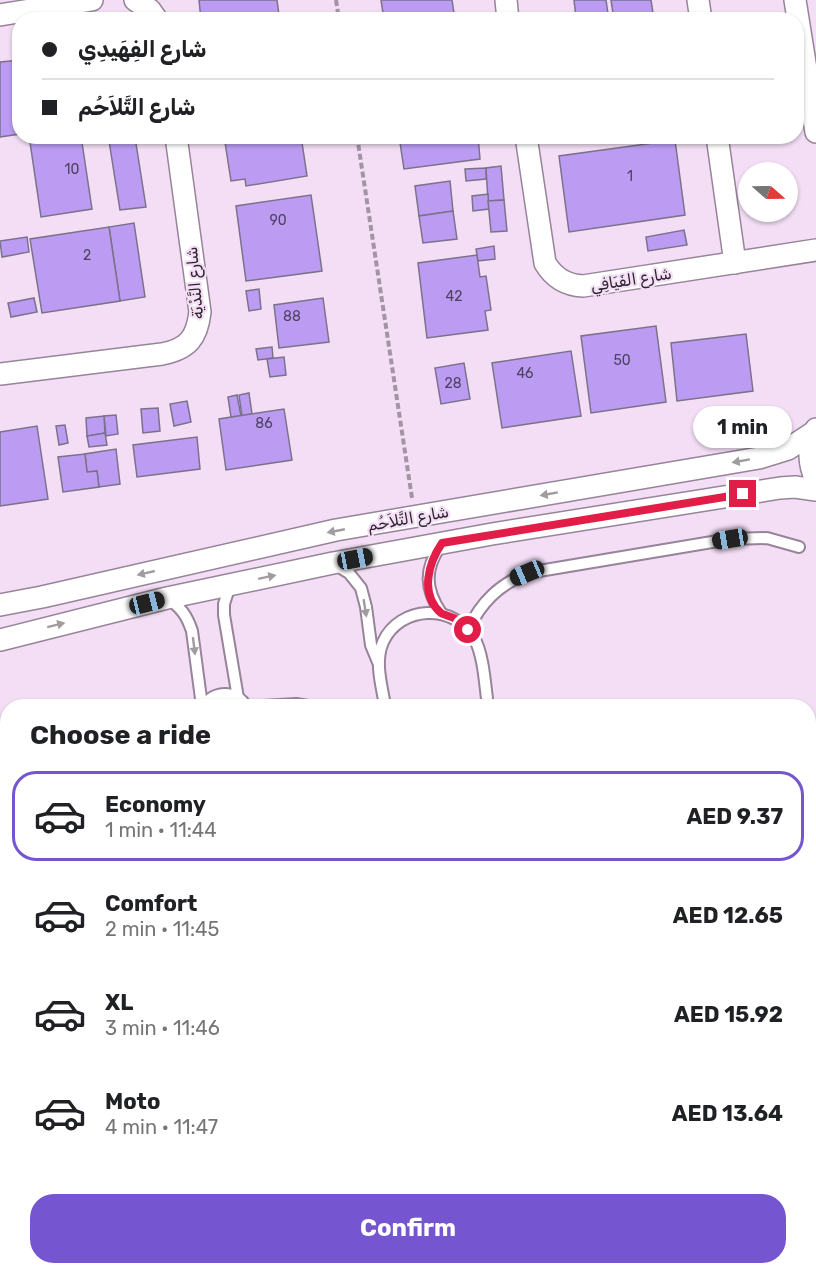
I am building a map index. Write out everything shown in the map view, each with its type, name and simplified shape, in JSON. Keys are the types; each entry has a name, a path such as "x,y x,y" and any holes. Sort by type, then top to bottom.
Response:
{"street":[{"path":"18,12 92,0"},
{"path":"135,0 151,12"},
{"path":"804,45 813,90 816,132"},
{"name":"شارع النَّدْيَة","path":"0,374 162,354 177,351 190,342 198,328 200,312 177,144"},
{"name":"شارع الفَيَافِي","path":"527,144 545,263 550,272 565,283 583,286 816,250"},
{"path":"718,144 735,263"},
{"path":"815,431 810,447 810,461 816,480"},
{"name":"شارع التَّلاَحُم","path":"0,605 314,535 759,458 788,449 815,431"},
{"name":"شارع التَّلاَحُم","path":"0,640 167,598 333,563 780,488 795,487 816,490"}],"lane":[{"path":"468,630 481,606 490,596 513,579 527,573 740,538 767,538 799,547"},
{"path":"441,613 432,601 428,586 428,570 442,543"},
{"path":"333,563 349,573 361,588 371,645 379,664 384,699"},
{"path":"230,585 224,604 224,615 238,698"},
{"path":"167,598 176,604 189,621 202,699"},
{"path":"379,664 383,642 398,623 419,614 441,613 451,617 468,630 479,649 487,699"},
{"path":"211,699 222,694 231,694 238,698"}],"path":[{"path":"358,144 415,517"}],"building":[{"path":"199,0 277,0 279,12 200,12"},
{"path":"381,0 452,0 454,12 383,12"},
{"path":"574,0 606,0 608,12 575,12"},
{"path":"611,0 651,0 653,12 613,12"},
{"path":"12,61 12,135 0,137 0,62"},
{"path":"30,144 82,144 92,209 41,217"},
{"path":"109,144 136,144 146,207 120,210"},
{"path":"225,144 302,144 307,176 246,186 245,179 231,181"},
{"path":"400,144 479,144 480,159 404,169"},
{"path":"646,144 676,144 685,215 569,232 559,156"},
{"path":"501,166 504,200 488,201 486,168"},
{"path":"486,168 486,179 466,181 465,169"},
{"path":"450,181 453,211 419,216 415,186"},
{"path":"488,194 489,209 473,211 472,196"},
{"path":"311,195 322,271 246,281 236,206"},
{"path":"504,200 507,231 491,232 488,201"},
{"path":"453,211 457,239 423,243 419,216"},
{"path":"134,223 145,297 120,301 109,227"},
{"path":"109,227 120,301 42,313 30,239"},
{"path":"684,230 687,245 648,251 646,237"},
{"path":"27,237 29,252 2,257 0,241"},
{"path":"494,246 495,259 478,261 476,249"},
{"path":"477,255 480,277 486,276 491,310 485,311 488,330 427,338 418,263"},
{"path":"259,289 261,309 249,311 246,291"},
{"path":"34,298 37,312 11,317 8,303"},
{"path":"323,298 329,342 279,348 274,305"},
{"path":"656,326 666,402 591,413 581,336"},
{"path":"746,334 753,391 677,401 671,343"},
{"path":"272,347 273,358 258,360 256,349"},
{"path":"571,351 581,416 502,428 492,363"},
{"path":"284,357 286,375 270,377 267,359"},
{"path":"464,363 470,399 441,404 435,368"},
{"path":"249,393 252,414 242,416 239,395"},
{"path":"237,395 241,416 231,417 228,397"},
{"path":"187,401 191,422 174,426 170,404"},
{"path":"158,408 160,431 143,433 141,409"},
{"path":"284,409 292,460 226,470 219,419"},
{"path":"116,415 118,434 106,436 104,416"},
{"path":"104,416 105,433 87,436 86,418"},
{"path":"65,425 68,443 59,445 56,426"},
{"path":"37,426 48,499 0,506 0,432"},
{"path":"105,433 107,445 89,447 87,436"},
{"path":"197,437 200,469 137,477 133,445"},
{"path":"116,449 120,484 99,487 97,471 87,472 85,454"},
{"path":"85,454 87,472 97,471 99,487 63,492 58,457"}],"route":[{"path":"468,630 461,623 441,613 432,601 428,586 428,570 442,543 743,494"}]}
